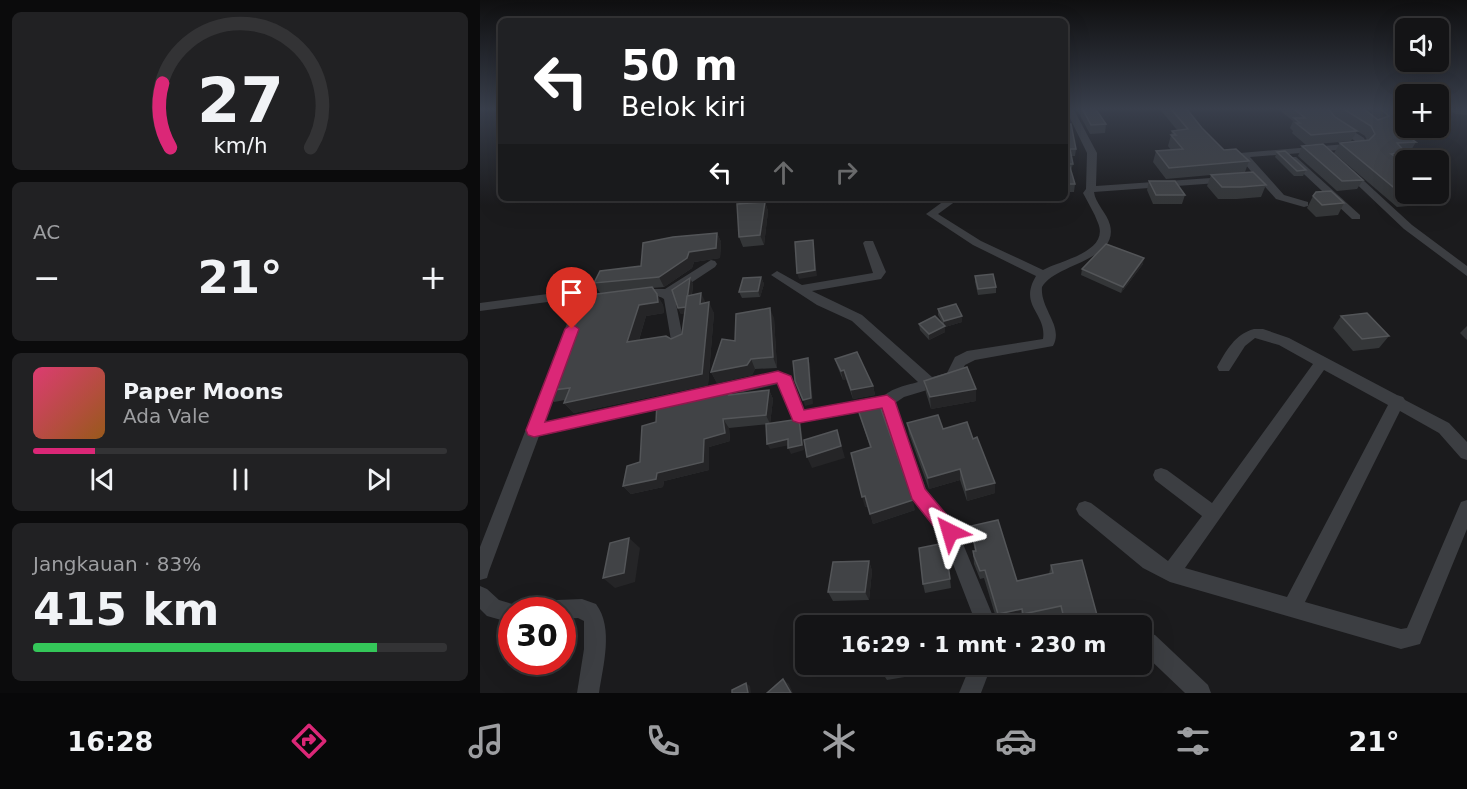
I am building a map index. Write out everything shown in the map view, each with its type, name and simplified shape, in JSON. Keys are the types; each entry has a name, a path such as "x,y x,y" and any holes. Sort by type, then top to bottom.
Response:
{"street":[{"path":"710,393 783,378 797,415 801,417 887,401 899,393 952,377 960,361 972,355 1048,343 1050,333 1034,294 1039,280 1044,275 1090,254 1100,243 1105,225 1088,193 1091,189 1092,153 1086,140"},
{"path":"1304,204 1280,196 1243,155 1358,146 1364,143 1360,140"},
{"path":"1322,148 1408,227 1467,272"},
{"path":"1285,151 1356,217"},
{"path":"1091,189 1261,177"},
{"path":"950,201 931,214 977,243 1044,275"},
{"path":"801,289 877,276 880,272 869,243"},
{"path":"666,294 711,264"},
{"path":"777,275 821,302 857,318 928,383"},
{"path":"626,294 657,291 666,294 671,303 677,343"},
{"path":"480,307 555,297 587,299 480,571"},
{"path":"1224,367 1248,334 1256,332 1269,335 1398,401 1444,428 1467,453"},
{"path":"1170,573 1214,516 1322,363"},
{"path":"534,430 686,398"},
{"path":"887,401 918,493 950,532 983,615"},
{"path":"1292,607 1398,401"},
{"path":"1161,475 1214,516"},
{"path":"1085,509 1150,561 1170,573 1401,639 1413,637 1467,508"},
{"path":"480,596 498,610"},
{"path":"576,608 588,610 594,615 596,627 588,693"},
{"path":"1152,646 1199,692"},
{"path":"970,693 977,675"}],"building":[{"path":"1068,140 1074,140 1076,149 1070,149 1073,164 1069,164 1075,184 1068,184"},
{"path":"1176,140 1214,140 1224,150 1236,149 1249,161 1169,168 1156,151 1183,149"},
{"path":"1366,140 1416,142 1397,143 1403,150 1395,150 1395,153 1391,154 1395,157 1395,189 1340,143"},
{"path":"1323,144 1363,180 1342,181 1302,146"},
{"path":"1285,151 1306,170 1297,171 1277,152"},
{"path":"1253,172 1266,185 1222,187 1211,175"},
{"path":"1149,181 1175,181 1185,195 1156,195"},
{"path":"1331,191 1344,203 1322,205 1313,196 1316,192"},
{"path":"765,202 760,235 739,237 737,204"},
{"path":"717,233 716,248 689,252 687,258 659,277 594,283 600,271 641,266 643,243 673,237"},
{"path":"813,240 815,270 797,273 795,242"},
{"path":"1106,244 1144,258 1123,287 1082,269"},
{"path":"993,274 996,287 978,289 975,276"},
{"path":"761,277 758,291 739,292 743,278"},
{"path":"690,278 686,307 678,308 672,290"},
{"path":"652,287 657,294 658,302 639,305 627,342 666,336 671,339 682,334 687,296 701,293 700,304 709,302 702,374 564,403 570,388 544,391 566,334 571,334 586,303 578,303 581,296"},
{"path":"956,304 962,316 944,321 938,309"},
{"path":"770,308 773,357 751,359 747,365 711,372 722,339 735,341 736,314"},
{"path":"1367,313 1389,336 1362,339 1341,316"},
{"path":"935,316 945,326 929,334 919,324"},
{"path":"857,352 873,386 851,390 844,370 841,371 835,359"},
{"path":"808,358 811,398 803,400 795,381 793,361"},
{"path":"967,367 976,389 930,397 924,381"},
{"path":"736,384 729,395 769,390 766,415 723,419 725,433 704,439 703,462 657,473 656,479 623,486 627,466 640,462 642,426 656,422 657,402"},
{"path":"878,400 913,500 870,514 865,496 862,497 851,453 871,447 856,404"},
{"path":"938,415 943,429 967,422 973,439 977,437 995,483 966,490 960,469 928,478 907,423"},
{"path":"799,419 802,445 788,448 788,439 767,444 766,424"},
{"path":"837,430 841,446 807,457 804,440"},
{"path":"998,520 1017,581 1053,573 1051,565 1082,560 1097,615 1063,615 1061,606 1023,614 1022,609 998,614 985,570 980,571 974,556 973,551 976,551 971,526"},
{"path":"629,538 624,573 603,578 610,543"},
{"path":"945,543 950,579 923,584 919,548"},
{"path":"869,561 865,592 828,592 833,562"},
{"path":"783,679 791,693 767,693"},
{"path":"746,683 748,693 732,693 732,690"}],"route":[{"path":"572,329 534,430 778,377 786,380 799,417 887,401 918,493 950,532"}]}
